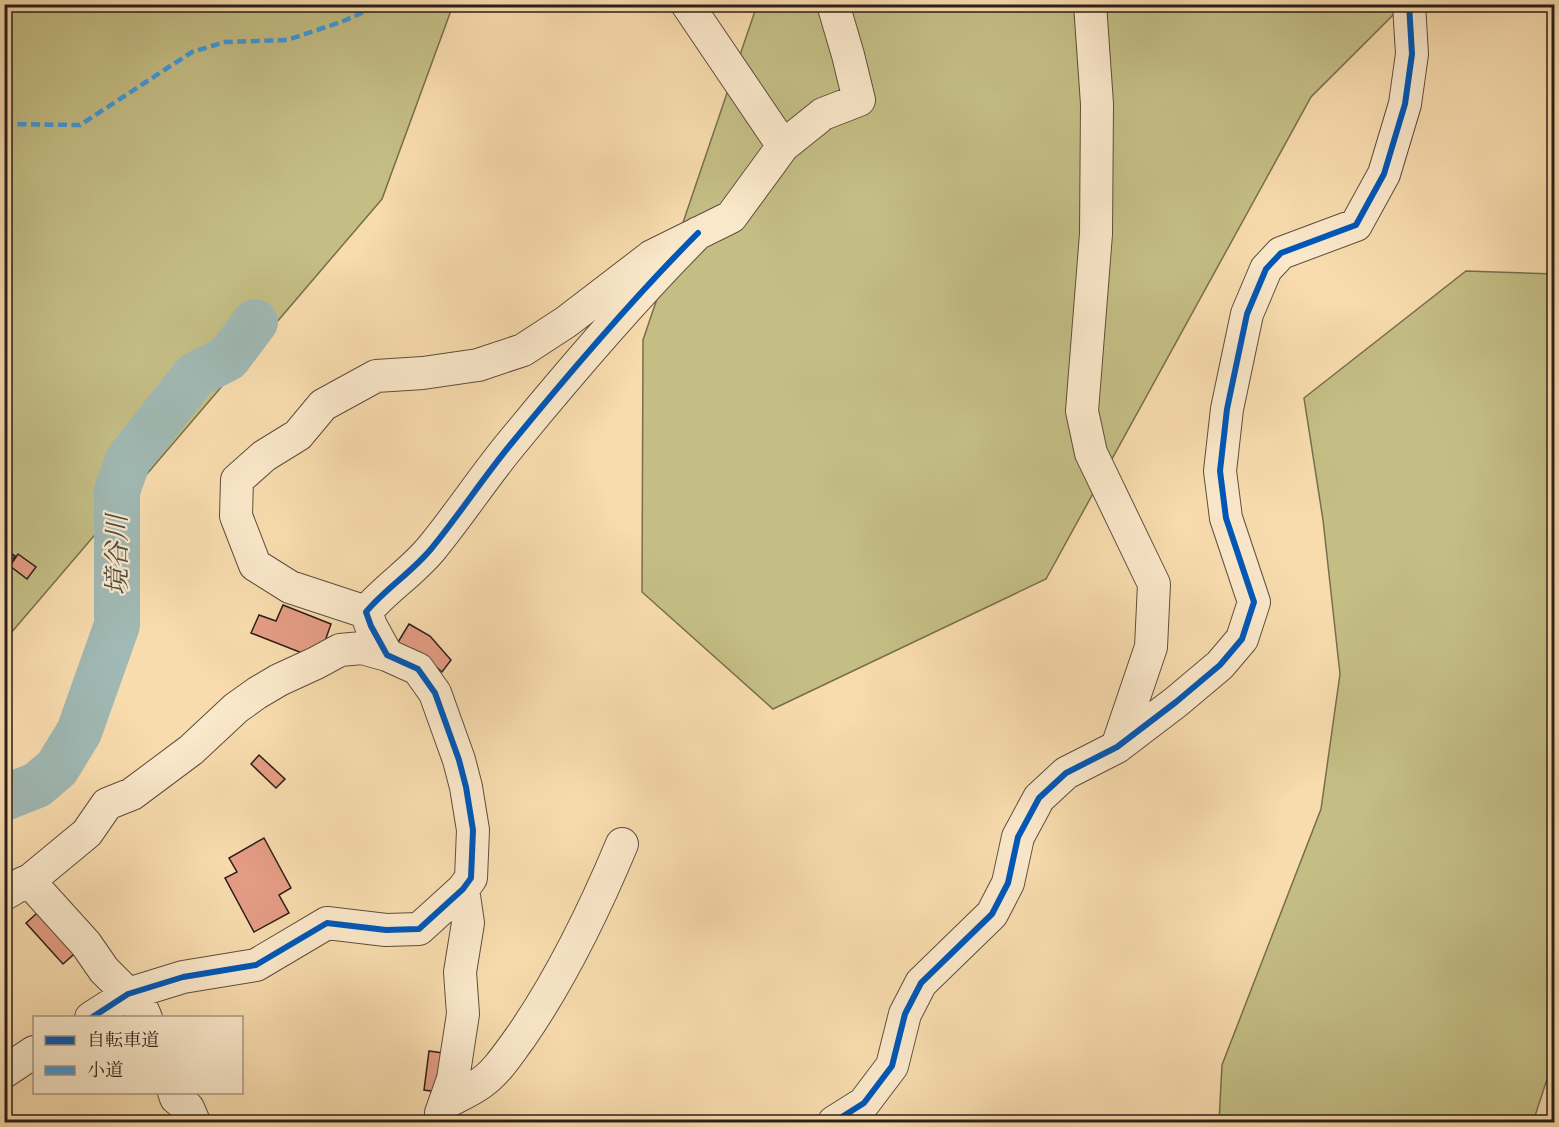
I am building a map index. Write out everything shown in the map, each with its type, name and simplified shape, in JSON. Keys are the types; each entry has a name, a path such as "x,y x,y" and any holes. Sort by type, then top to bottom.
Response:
{"street":[{"path":"687,4 783,146"},
{"path":"366,612 290,587 255,565 236,516 237,480 264,456 298,435 324,405 376,376 423,373 478,365 523,350 566,322 652,256 731,217 783,146 823,114 859,100 833,4"},
{"path":"1090,4 1097,104 1096,234 1082,411 1091,453 1154,584 1151,647 1117,747"},
{"path":"834,1122 864,1103 892,1066 905,1014 921,983 992,914 1008,883 1018,837 1039,798 1066,773 1117,747 1176,702 1211,673 1242,639 1254,602 1227,518 1220,471 1227,409 1247,314 1266,269 1281,253 1356,225 1384,174 1405,104 1412,54 1409,4"},
{"path":"366,612 380,595 396,584 430,550 511,445 662,269 698,233"},
{"path":"366,612 370,626 387,655"},
{"path":"95,1016 137,1006 183,977 256,965 327,923 386,930 418,929 463,889 471,878 473,830 459,760 435,693 418,669 387,655 362,648 340,650 279,680 236,708 191,750 132,794 107,804 87,833 17,887 86,944 104,970 137,1006"},
{"path":"441,1113 481,1083 503,1062 528,1027 548,995 607,880 622,844"},
{"path":"441,1113 453,1079 463,1014 460,972 468,923 463,889"},
{"path":"4,1072 33,1054"},
{"path":"175,1094 188,1108 194,1122"}],"shaded area":[{"path":"5,5 453,5 382,199 5,640"},
{"path":"757,5 1403,5 1311,97 1046,579 773,709 642,592 643,340"},
{"path":"1466,271 1554,274 1554,1058 1533,1122 1219,1122 1222,1065 1321,809 1340,674 1323,520 1304,398"}],"building":[{"path":"4,549 15,556 4,571"},
{"path":"18,554 36,567 27,579 10,566"},
{"path":"283,605 331,624 323,647 307,655 251,633 259,615 276,621"},
{"path":"409,624 430,636 451,660 442,672 420,653 395,647"},
{"path":"259,755 285,779 276,788 251,764"},
{"path":"264,838 291,888 279,895 289,913 254,932 225,878 237,872 229,858"},
{"path":"45,906 82,947 63,964 26,923"},
{"path":"429,1051 450,1054 445,1093 424,1090"}],"waterway":[{"name":"境谷川","path":"4,798 37,785 57,768 79,732 117,625 117,491 128,460 195,375 228,358 255,322"}],"marked path":[{"path":"4,124 80,125 192,52 225,42 287,40 341,22 382,4"}],"cycle path":[{"path":"834,1122 864,1103 892,1066 905,1014 921,983 992,914 1008,883 1018,837 1039,798 1066,773 1117,747 1176,702 1220,665 1242,639 1254,602 1226,518 1220,471 1227,409 1247,314 1266,269 1281,253 1356,225 1384,174 1405,104 1412,54 1409,4"},
{"path":"94,1016 128,994 183,977 256,965 327,923 386,930 419,929 463,889 471,878 473,830 459,760 435,693 418,669 387,655 366,612 431,549 501,457 556,390 625,310 698,233"}]}
